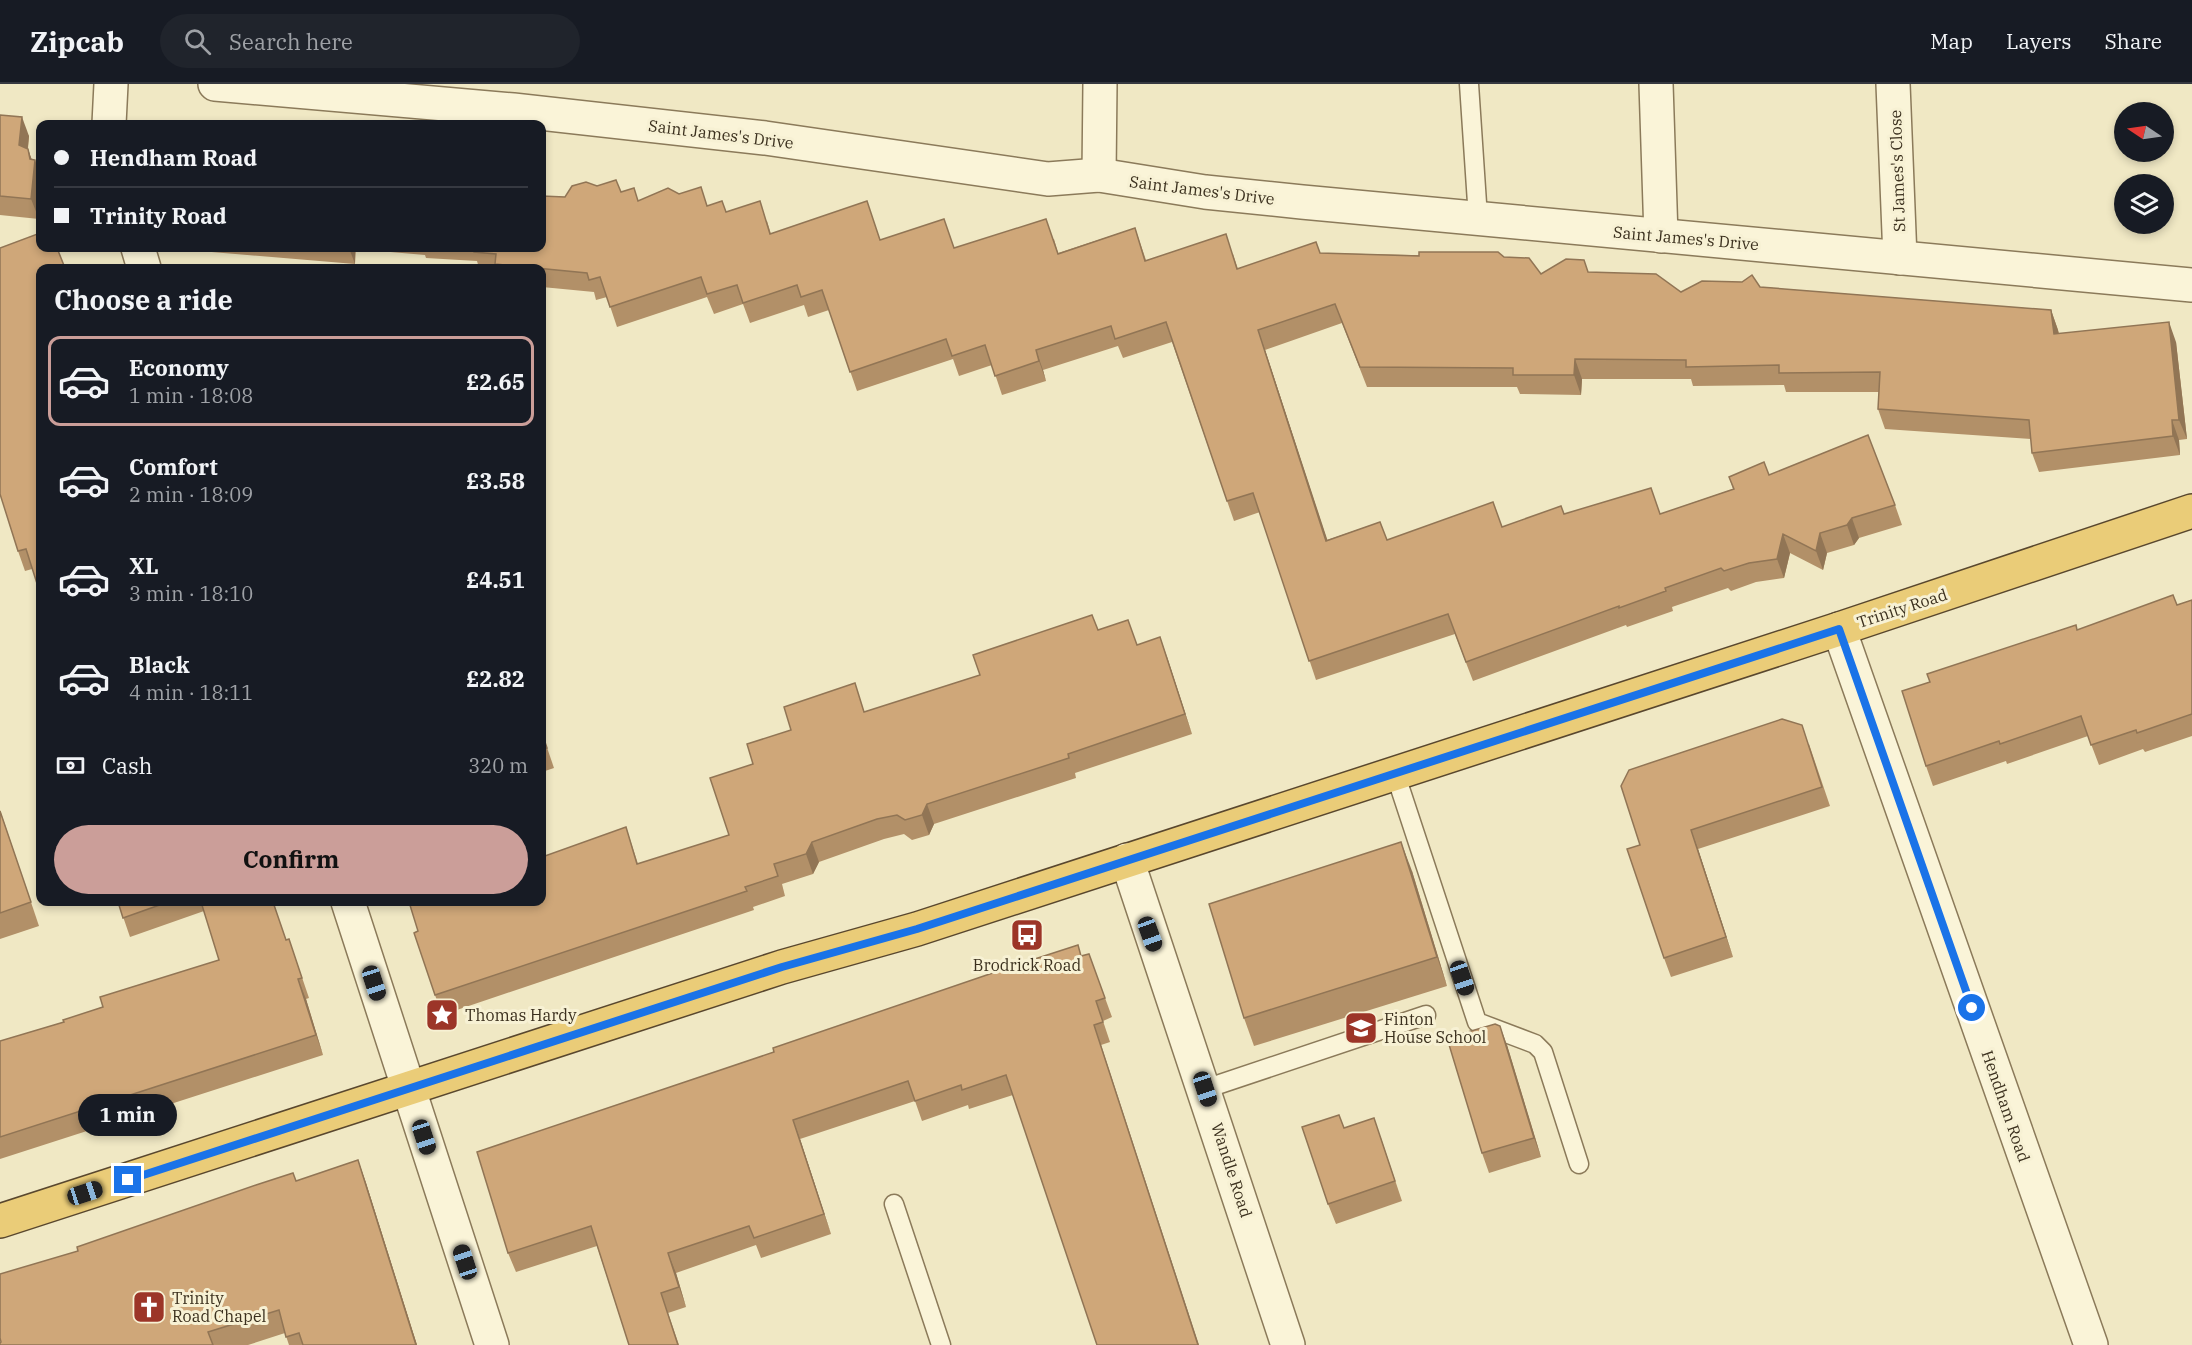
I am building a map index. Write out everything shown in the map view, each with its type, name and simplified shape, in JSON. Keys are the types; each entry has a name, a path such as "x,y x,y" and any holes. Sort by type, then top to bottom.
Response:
{"highway":[{"name":"Trinity Road","path":"0,1221 782,967 917,929 1839,629 2192,511"}],"street":[{"path":"109,120 111,84"},
{"name":"Saint James's Drive","path":"215,84 515,97 765,138 1048,179 1099,175 1205,192 2192,285"},
{"path":"1099,175 1100,84"},
{"path":"1656,84 1661,236"},
{"name":"St James's Close","path":"1893,84 1900,258"},
{"name":"Hendham Road","path":"1839,629 2091,1345"},
{"name":"Wandle Road","path":"1127,860 1205,1089 1288,1345"},
{"path":"349,906 492,1345"}],"lane":[{"path":"1469,84 1478,218"},
{"path":"1395,773 1477,1022 1535,1044 1543,1052 1579,1164"},
{"path":"1205,1089 1426,1015"},
{"path":"894,1204 940,1345"}],"building":[{"path":"0,115 22,117 19,145 28,149 30,159 35,160 31,199 0,196"},
{"path":"616,180 621,192 634,188 638,201 668,188 679,194 701,187 707,206 722,201 726,212 760,201 770,234 867,201 880,240 944,219 954,248 1046,219 1058,254 1135,228 1145,261 1226,234 1237,269 1316,242 1320,253 1419,256 1419,252 1498,252 1504,257 1529,258 1541,274 1566,259 1584,260 1588,272 1656,274 1681,292 1702,281 1742,282 1752,275 1760,287 2051,310 2054,334 2169,322 2179,420 2172,420 2173,436 2032,453 2029,420 1878,409 1880,372 1779,373 1779,365 1686,367 1686,360 1575,359 1574,375 1513,375 1513,368 1360,367 1335,304 1258,330 1326,541 1380,522 1387,540 1493,502 1502,527 1561,506 1564,514 1651,488 1660,514 1734,489 1729,477 1764,462 1769,475 1868,435 1895,505 1852,518 1847,525 1820,533 1816,551 1783,534 1777,559 1749,563 1724,571 1721,568 1665,588 1666,591 1466,662 1448,614 1309,661 1253,493 1227,501 1166,322 1115,339 1111,326 1036,350 1039,361 995,376 985,345 952,356 946,339 850,372 822,290 801,297 797,285 743,303 737,285 707,294 701,277 610,307 600,277 589,280 587,273 546,269 546,264 495,264 496,254 474,252 546,252 546,196 565,197 572,186 586,182 597,186"},
{"path":"36,234 36,252 59,252 63,264 36,264 36,580 26,549 18,551 0,494 0,248"},
{"path":"2173,595 2177,605 2192,600 2192,714 2137,733 2136,730 2091,745 2081,716 1926,766 1902,691 1930,682 1927,674 2076,625 2077,630"},
{"path":"1092,615 1098,630 1128,620 1137,645 1160,637 1185,714 1068,754 1069,758 927,804 922,815 905,820 897,815 877,819 812,842 806,854 774,864 778,876 745,887 747,891 435,995 414,933 418,931 410,906 546,906 546,856 626,827 637,864 729,835 710,778 753,764 747,744 791,730 784,707 855,683 864,712 980,675 973,655"},
{"path":"1782,719 1802,725 1822,787 1691,830 1726,937 1664,958 1627,849 1640,845 1621,786 1629,770"},
{"path":"0,811 31,902 0,913"},
{"path":"1401,842 1437,957 1244,1018 1209,904"},
{"path":"119,906 157,906 123,918"},
{"path":"202,906 274,906 286,940 289,939 302,978 298,979 316,1035 0,1137 0,1041 64,1022 63,1020 103,1007 100,997 219,960"},
{"path":"1078,945 1081,956 1089,954 1105,998 1096,1001 1103,1022 1094,1025 1198,1345 1097,1345 1006,1075 962,1090 961,1085 915,1101 908,1081 793,1120 824,1214 754,1238 749,1226 668,1253 679,1287 661,1293 678,1345 629,1345 591,1226 508,1253 477,1152 774,1052 773,1048"},
{"path":"1495,1024 1500,1026 1534,1138 1482,1153 1447,1038"},
{"path":"1339,1115 1344,1128 1374,1118 1395,1181 1328,1204 1302,1127"},
{"path":"358,1160 416,1345 303,1345 299,1333 286,1337 279,1310 208,1332 213,1345 0,1345 0,1274 78,1251 77,1247 293,1173 296,1181"}],"place":[{"name":"Brodrick Road","path":"1027,935"},
{"name":"Thomas Hardy","path":"442,1015"},
{"name":"Finton House School","path":"1361,1028"},
{"name":"Trinity Road Chapel","path":"149,1307"}],"route":[{"path":"128,1180 782,967 917,929 1839,629 1972,1008"}]}
